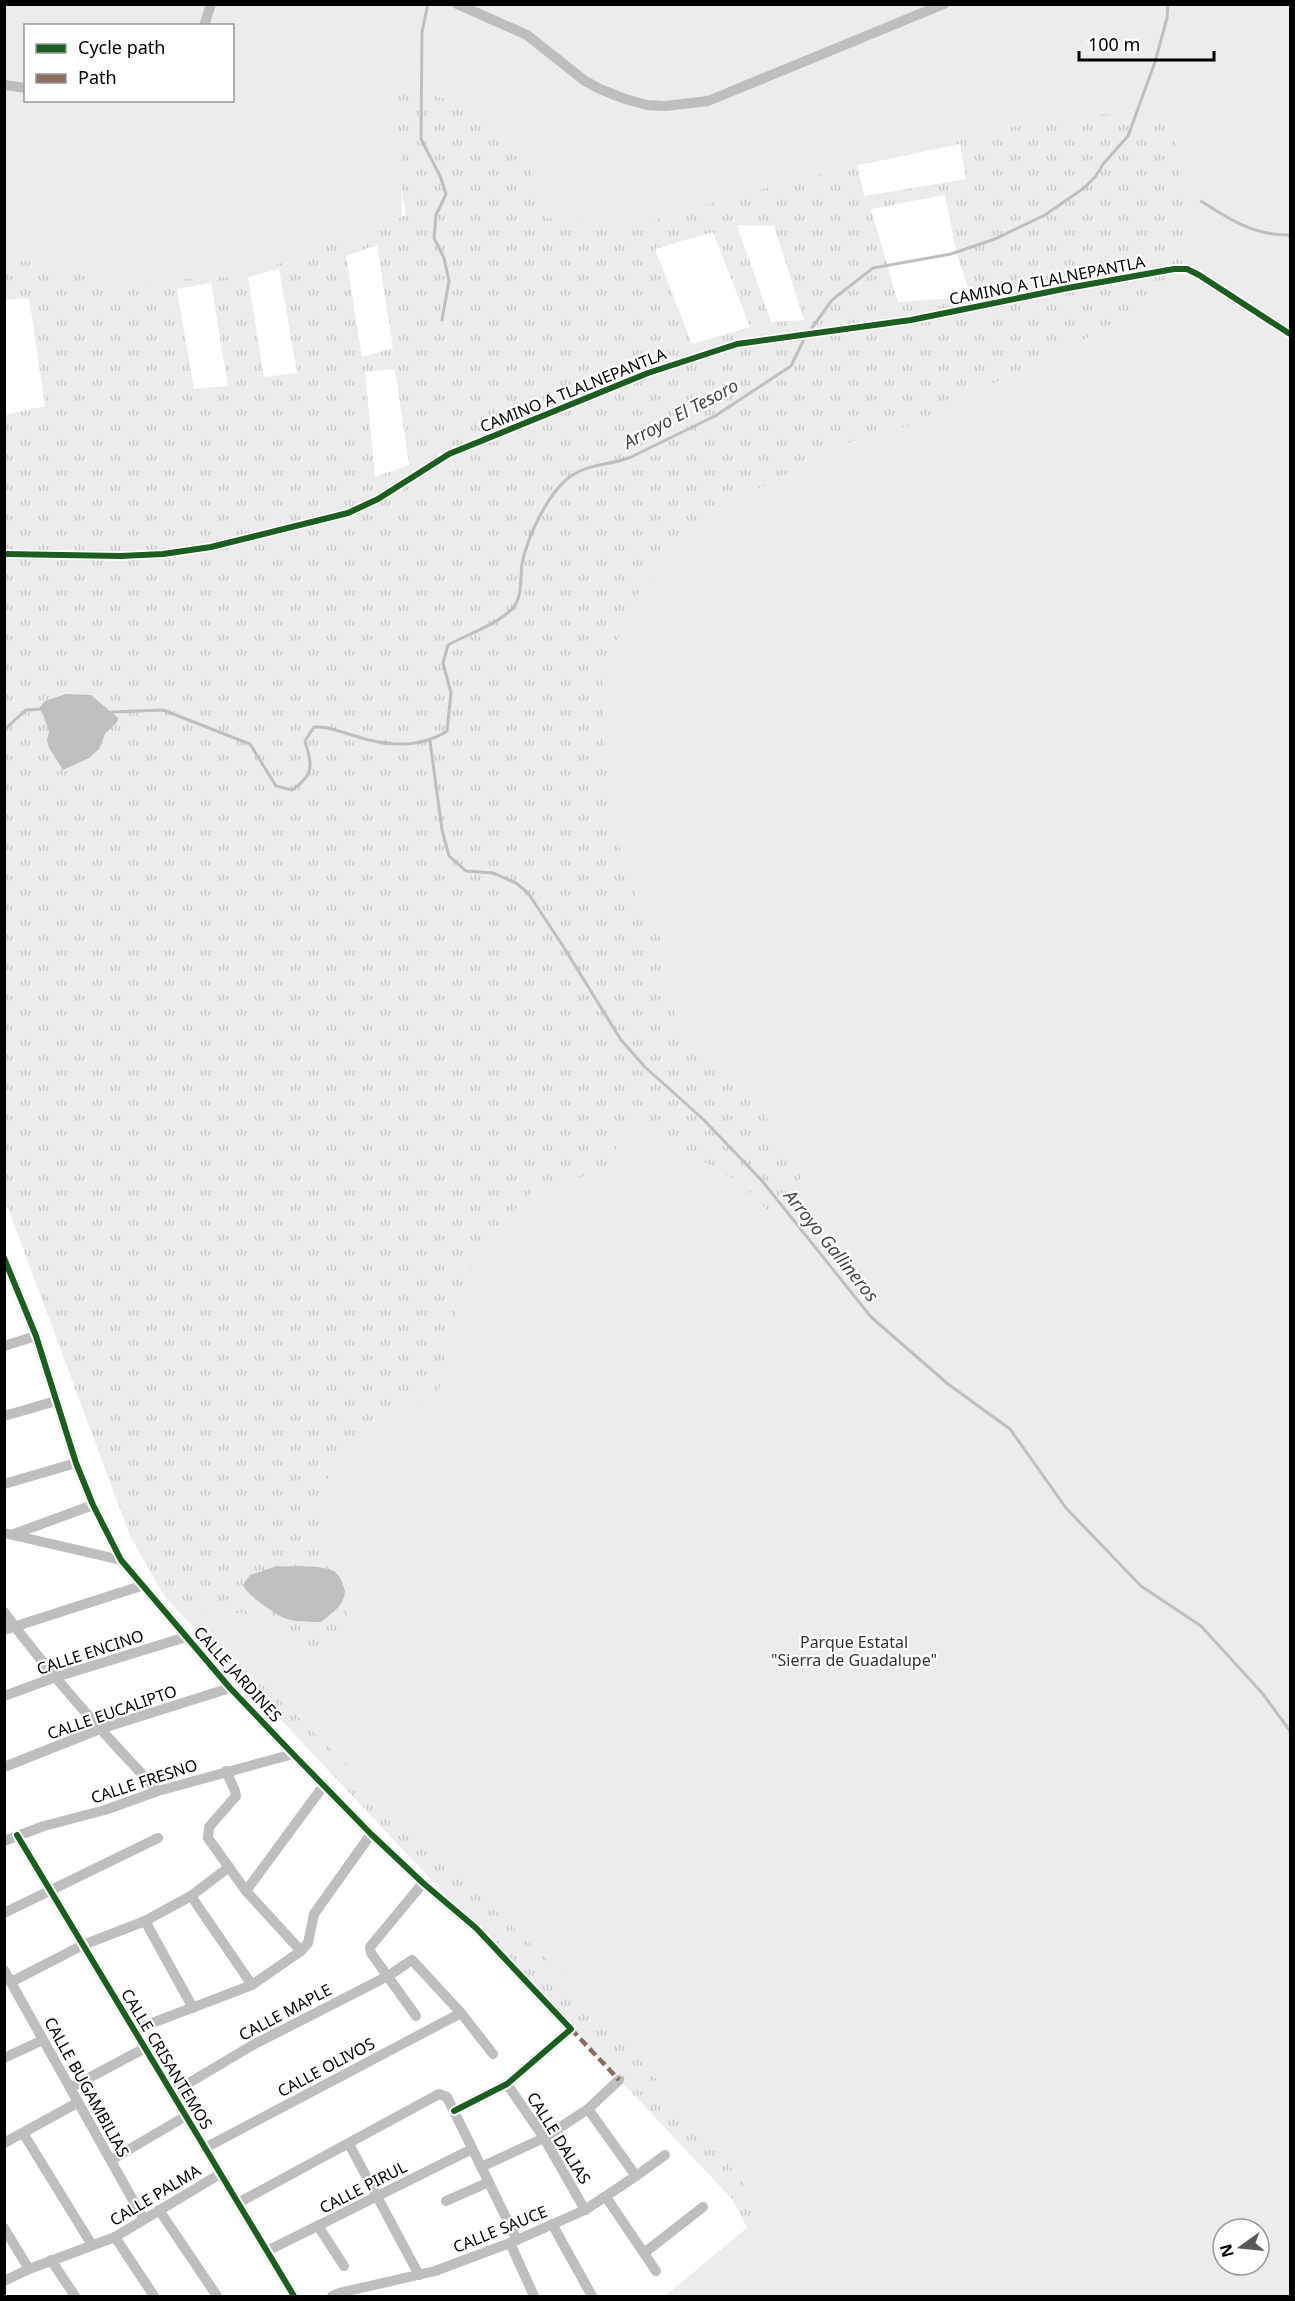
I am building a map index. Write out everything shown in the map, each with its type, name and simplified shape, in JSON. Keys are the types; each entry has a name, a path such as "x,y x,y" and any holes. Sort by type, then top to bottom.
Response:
{"street":[{"path":"205,24 211,4"},
{"path":"458,4 527,35 585,81 600,89 647,105 665,106 708,101 944,4"},
{"path":"4,85 24,88"},
{"name":"CAMINO A TLALNEPANTLA","path":"4,554 121,556 163,554 211,547 348,513 378,499 449,454 648,373 719,349 737,344 911,320 1174,269 1187,269 1199,275 1290,334"},
{"name":"CALLE JARDINES","path":"4,1258 8,1276 36,1336 76,1463 93,1505 121,1560 231,1688 293,1754 371,1834 423,1883 476,1928 571,2029 507,2084"},
{"path":"4,1346 36,1336"},
{"path":"4,1416 56,1401"},
{"path":"4,1484 76,1463"},
{"path":"9,1534 93,1505"},
{"path":"9,1534 121,1560"},
{"path":"10,1628 141,1586"},
{"path":"4,1612 10,1628 158,1791"},
{"name":"CALLE ENCINO","path":"4,1696 56,1677 186,1637"},
{"name":"CALLE EUCALIPTO","path":"4,1767 100,1729 231,1688"},
{"name":"CALLE FRESNO","path":"4,1841 158,1791 293,1754"},
{"path":"226,1771 236,1791 236,1796 208,1832 208,1838 246,1891 301,1951"},
{"path":"246,1891 324,1785"},
{"path":"134,2030 263,1980 301,1951 308,1943 314,1914 371,1834"},
{"name":"CALLE CRISANTEMOS","path":"17,1835 294,2296"},
{"path":"4,1913 158,1838"},
{"path":"7,1975 145,1921 191,1896 229,1867"},
{"path":"416,2016 371,1953 370,1947 423,1883"},
{"path":"191,1896 252,1985"},
{"path":"145,1921 194,2008"},
{"name":"CALLE MAPLE","path":"172,2093 251,2046 388,1976 412,1960 461,2013"},
{"name":"CALLE BUGAMBILIAS","path":"7,1975 143,2218"},
{"path":"461,2013 493,2054"},
{"name":"CALLE OLIVOS","path":"205,2148 461,2013"},
{"path":"4,2058 43,2040"},
{"path":"69,2088 145,2048"},
{"path":"481,2166 544,2138 588,2109 619,2079"},
{"path":"454,2111 507,2084"},
{"name":"CALLE DALIAS","path":"507,2084 544,2138 585,2210"},
{"path":"238,2203 439,2094 444,2094 489,2181 534,2296"},
{"path":"4,2144 77,2103"},
{"path":"588,2109 636,2176"},
{"path":"111,2160 186,2116"},
{"path":"23,2133 92,2245"},
{"path":"349,2144 419,2275"},
{"name":"CALLE PIRUL","path":"267,2251 472,2149"},
{"name":"CALLE SAUCE","path":"332,2296 419,2275 514,2241 585,2210 664,2155"},
{"name":"CALLE PALMA","path":"4,2281 51,2260 115,2237 143,2218 220,2174"},
{"path":"446,2202 489,2181"},
{"path":"606,2197 656,2271"},
{"path":"644,2253 703,2207"},
{"path":"159,2210 218,2296"},
{"path":"552,2224 592,2296"},
{"path":"318,2226 344,2266"},
{"path":"4,2228 29,2269"},
{"path":"115,2237 154,2296"},
{"path":"51,2260 75,2296"}],"green space":[{"name":"Parque Estatal \"Sierra de Guadalupe\"","path":"5,5 1259,5 1290,213 1290,2296 749,2231 732,2199 165,1597 130,1536 5,1200 5,415 45,406 29,298 5,300","holes":["877,76 865,164 960,144 966,179 864,196 857,165 838,170 850,82","387,115 406,215 377,225","945,195 956,251 971,297 898,302 871,209","737,225 774,226 804,320 771,322","713,232 750,327 692,344 655,249","377,245 393,348 362,357 346,256","279,269 297,373 264,377 248,277","211,283 228,386 194,389 177,289","395,369 409,465 375,477 365,372"]},
{"name":"Parque Estatal \"Sierra de Guadalupe\"","path":"5,5 1290,5 1290,2296 665,2296 767,2211 600,2012 243,1663 195,1609 247,1614 310,1653 350,1623 324,1555 325,1482 369,1427 439,1390 448,1336 479,1244 535,1189 609,1169 625,1123 696,1157 737,1181 779,1221 801,1177 755,1098 698,1049 666,999 663,942 625,876 610,799 604,729 604,673 635,598 679,540 741,497 857,439 920,423 979,389 1045,362 1116,321 1191,262 1172,119 1104,114 1049,118 769,187 641,224 546,218 531,169 469,105 391,85 401,150 402,217 248,276 116,282 60,266 5,258"}],"shaded area":[{"path":"66,694 91,695 118,718 105,734 99,749 89,758 63,770 49,748 47,740 49,731 40,707 45,701"},
{"path":"277,1566 317,1567 332,1570 343,1584 345,1591 342,1601 337,1609 321,1622 291,1620 283,1617 255,1599 243,1585 250,1575"}],"waterway":[{"path":"428,4 422,32 421,139 440,176 446,194 436,215 434,238 444,258 449,281 442,320"},
{"path":"809,332 832,300 873,268 951,254 995,239 1045,215 1084,188 1128,136 1155,62 1167,18 1168,4"},
{"path":"1201,201 1243,225 1265,233 1290,235"},
{"name":"Arroyo El Tesoro","path":"112,712 163,710 250,744 276,786 292,790 305,779 310,769 305,741 314,727 330,728 390,744 414,743 437,737 447,731 451,693 443,663 448,645 498,620 516,604 528,542 538,518 559,487 582,470 631,457 715,416 791,366 805,337"},
{"name":"Arroyo El Tesoro","path":"4,730 26,710 43,709"},
{"name":"Arroyo Gallineros","path":"430,741 442,830 449,856 466,871 493,873 516,883 528,893 621,1040 645,1067 704,1120 763,1182 871,1317 948,1384 1010,1429 1066,1508 1141,1586 1201,1626 1263,1694 1290,1731"}],"marked path":[{"path":"571,2029 619,2080"}],"cycle path":[{"path":"4,554 121,556 163,554 211,547 348,513 378,499 449,454 648,373 737,344 911,320 1174,269 1187,269 1199,275 1290,334"},
{"path":"4,1258 36,1336 76,1463 93,1505 121,1560 230,1688 293,1754 371,1834 423,1883 476,1928 571,2029 507,2084 454,2111"},
{"path":"17,1835 294,2296"}]}
